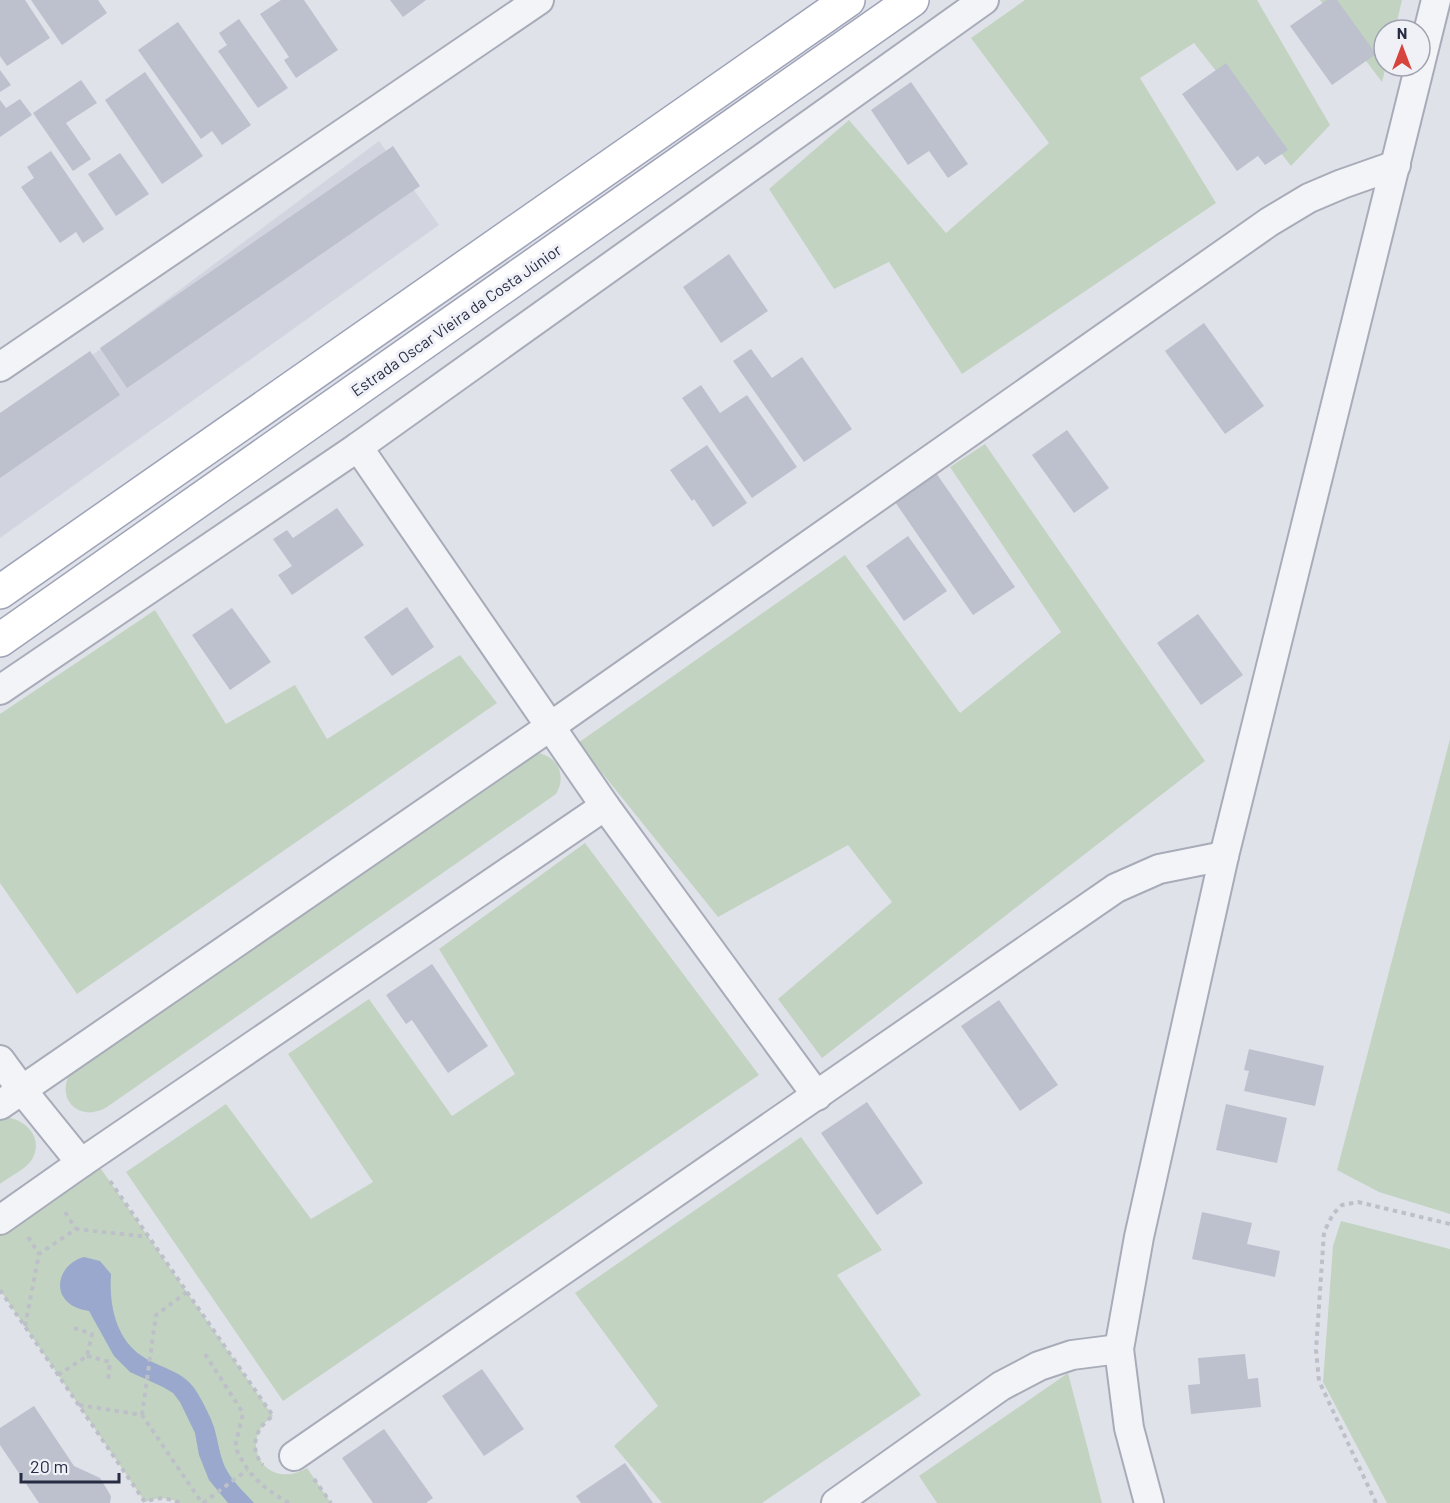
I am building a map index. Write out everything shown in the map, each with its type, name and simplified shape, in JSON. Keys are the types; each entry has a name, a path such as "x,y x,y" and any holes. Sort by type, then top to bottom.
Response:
{"main road":[{"path":"3,585 848,0"},
{"name":"Estrada Oscar Vieira da Costa Júnior","path":"0,640 912,0"}],"street":[{"path":"0,367 539,0"},
{"path":"0,690 358,447 984,0"},
{"path":"1149,1503 1129,1428 1119,1349 1139,1237 1224,856 1436,0"},
{"path":"11,1098 551,726 1269,222 1309,198 1396,165"},
{"path":"358,447 605,806 817,1096"},
{"path":"0,1220 605,806"},
{"path":"294,1456 1116,888 1159,870 1224,856"},
{"path":"0,1060 11,1098 81,1163"},
{"path":"836,1503 1001,1386 1039,1365 1072,1355 1119,1349"}],"path":[{"path":"107,1177 273,1416 258,1430 255,1441 256,1452"},
{"path":"1376,1503 1319,1381 1316,1350 1324,1232 1333,1214 1342,1205 1358,1202 1450,1224"},
{"path":"63,1209 76,1229"},
{"path":"39,1254 76,1229 149,1237"},
{"path":"25,1327 39,1254 27,1235"},
{"path":"0,1290 145,1502 156,1498 167,1498 180,1503"},
{"path":"187,1292 156,1315 142,1415 202,1503 247,1470"},
{"path":"58,1375 87,1356 92,1334 74,1328"},
{"path":"205,1354 243,1413 235,1447 247,1470 266,1489 289,1503"},
{"path":"87,1356 110,1362 108,1381"},
{"path":"79,1404 142,1415"}],"shaded area":[{"path":"379,141 439,225 0,538 0,424"}],"green space":[{"path":"1025,0 1257,0 1330,125 1291,166 1194,43 1140,78 1216,203 962,374 889,262 834,289 769,189 849,120 946,233 1049,143 971,38"},
{"path":"1320,0 1402,0 1398,18 1372,18 1372,69"},
{"path":"985,444 1205,761 822,1058 778,999 892,902 848,845 718,917 578,743 845,555 960,713 1061,632 950,467"},
{"path":"155,610 226,724 295,685 327,739 460,655 497,703 77,994 0,883 0,714"},
{"path":"1450,739 1450,1214 1379,1192 1337,1170"},
{"path":"537,753 550,758 558,768 561,780 556,794 107,1107 97,1111 80,1111 68,1100 66,1083 70,1073"},
{"path":"585,843 759,1075 283,1401 126,1172 226,1104 311,1219 373,1182 288,1054 369,999 452,1116 515,1074 439,949"},
{"path":"0,1118 25,1125 31,1131 36,1145 31,1161 0,1184"},
{"path":"801,1137 882,1250 837,1275 921,1395 762,1503 662,1503 614,1446 658,1406 575,1293"},
{"path":"99,1166 273,1416 262,1427 257,1438 257,1450 261,1461 269,1469 279,1474 292,1474 307,1468 331,1503 180,1503 162,1498 145,1502 0,1290 0,1224"},
{"path":"1341,1221 1450,1249 1450,1503 1387,1503 1323,1382 1333,1246"},
{"path":"1068,1373 1102,1503 937,1503 919,1476"}],"water":[{"path":"84,1257 100,1261 111,1274 113,1308 125,1340 142,1356 186,1379 192,1386 212,1423 225,1467 254,1503 228,1503 209,1480 199,1455 195,1433 173,1393 130,1372 114,1356 89,1311 75,1307 62,1295 60,1287 64,1272 76,1260"}],"building":[{"path":"0,0 25,0 50,38 7,66 0,56"},
{"path":"31,0 98,0 107,13 62,45"},
{"path":"281,0 304,0 338,50 296,78 284,60 289,57 260,14"},
{"path":"390,0 426,0 403,17"},
{"path":"1327,0 1337,0 1372,48 1372,57 1332,85 1290,26"},
{"path":"239,19 288,88 258,108 218,51 227,45 219,33"},
{"path":"178,22 251,125 222,145 212,131 201,139 138,50"},
{"path":"1226,63 1288,150 1265,165 1258,156 1237,171 1182,94"},
{"path":"0,70 11,85 0,92"},
{"path":"145,72 203,156 162,184 105,100"},
{"path":"81,80 97,103 66,123 91,159 73,171 33,113"},
{"path":"911,82 968,164 948,178 929,151 908,165 871,110"},
{"path":"20,99 32,115 0,137 0,100 6,108"},
{"path":"393,146 420,186 127,388 100,348"},
{"path":"51,151 104,229 83,243 76,232 60,243 21,187 34,178 27,167"},
{"path":"120,153 149,194 116,216 88,174"},
{"path":"729,254 768,311 721,343 683,287"},
{"path":"1204,323 1264,406 1225,434 1165,351"},
{"path":"751,349 772,378 802,357 852,429 804,462 733,361"},
{"path":"90,351 120,395 0,478 0,413"},
{"path":"701,385 720,413 747,395 797,467 752,498 682,398"},
{"path":"1067,430 1109,488 1074,513 1032,455"},
{"path":"707,445 747,503 713,527 670,470"},
{"path":"934,470 1015,587 973,615 893,499"},
{"path":"337,508 364,545 292,595 278,575 292,566 273,539 287,530 293,538"},
{"path":"908,536 947,591 904,621 866,566"},
{"path":"407,607 434,647 392,676 364,637"},
{"path":"232,608 271,662 230,690 192,635"},
{"path":"1198,614 1243,675 1201,705 1157,643"},
{"path":"432,964 488,1046 448,1073 412,1020 406,1024 386,995"},
{"path":"999,1000 1058,1085 1020,1111 961,1026"},
{"path":"1249,1049 1324,1066 1315,1106 1244,1091 1249,1071 1244,1070"},
{"path":"867,1102 923,1183 877,1215 821,1133"},
{"path":"1226,1104 1287,1118 1277,1163 1216,1150"},
{"path":"1202,1212 1252,1223 1247,1244 1280,1251 1275,1277 1192,1259"},
{"path":"1245,1354 1248,1379 1258,1378 1261,1407 1191,1414 1188,1385 1200,1384 1198,1358"},
{"path":"482,1369 524,1429 484,1456 442,1396"},
{"path":"34,1406 74,1466 100,1478 111,1496 110,1503 39,1503 0,1445 0,1428"},
{"path":"384,1429 433,1498 426,1503 373,1503 342,1458"},
{"path":"625,1463 653,1503 581,1503 576,1496"}]}
